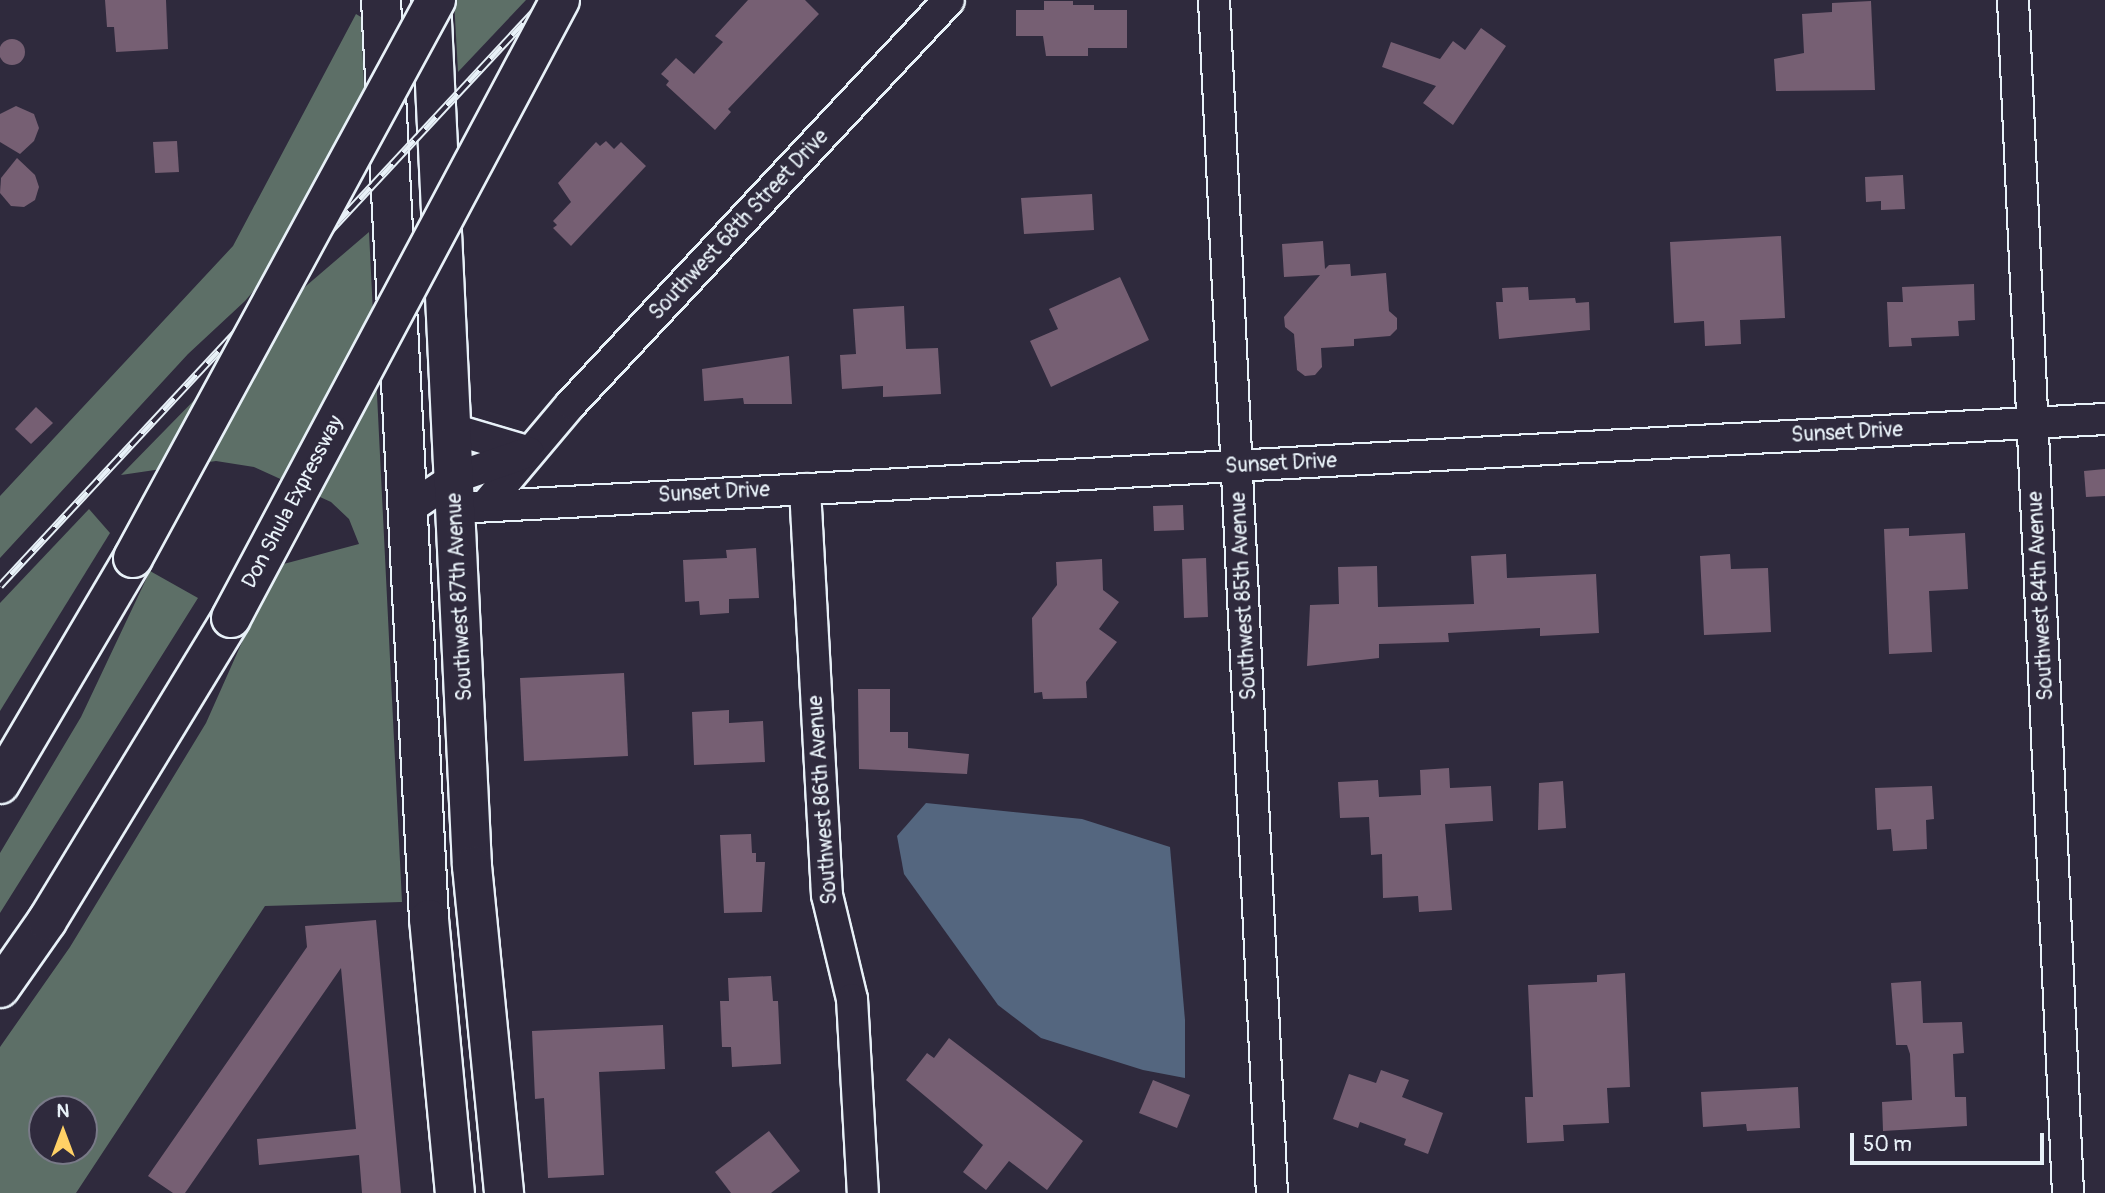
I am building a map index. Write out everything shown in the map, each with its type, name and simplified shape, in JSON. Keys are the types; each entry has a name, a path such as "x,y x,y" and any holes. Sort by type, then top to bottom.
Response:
{"main road":[{"path":"381,0 429,919 455,1193"},
{"path":"0,784 134,558 434,0"},
{"name":"Southwest 87th Avenue","path":"434,0 452,429 465,497 472,866 504,1193"},
{"name":"Don Shula Expressway","path":"0,988 47,920 231,618 560,0"},
{"path":"407,510 465,497"},
{"path":"429,919 454,879 472,866"}],"street":[{"name":"Southwest 68th Street Drive","path":"465,497 530,452 949,0"},
{"name":"Southwest 85th Avenue","path":"1214,0 1272,1193"},
{"name":"Southwest 84th Avenue","path":"2014,0 2068,1193"},
{"name":"Sunset Drive","path":"465,497 571,500 805,489 2105,419"},
{"path":"452,429 530,452 539,483 571,500"},
{"name":"Southwest 68th Street Drive","path":"465,497 530,452"},
{"name":"Southwest 86th Avenue","path":"805,489 826,883 854,1019 863,1193"}],"green space":[{"path":"454,0 526,0 458,72"},
{"path":"356,14 361,17 367,157 245,301 188,354 0,558 0,496 233,246"},
{"path":"369,232 402,902 265,906 98,1160 98,1095 28,1095 28,1165 94,1165 76,1193 0,1193 0,1047 70,947 206,723 276,566 359,544 349,519 331,502 254,467 216,461 121,475 306,286"},
{"path":"89,509 110,533 0,711 0,603"},
{"path":"150,571 198,598 0,913 0,853 81,717"}],"water":[{"path":"926,803 1082,819 1170,847 1185,1020 1185,1078 1143,1070 1041,1038 998,1005 904,874 897,836"}],"building":[{"path":"105,0 166,0 168,49 116,52 114,27 107,27"},
{"path":"748,0 805,0 819,14 728,109 731,112 715,130 666,85 669,81 661,74 676,58 694,74 723,42 715,36"},
{"path":"1044,1 1073,1 1073,5 1094,5 1094,10 1127,10 1127,48 1088,48 1088,56 1046,56 1043,36 1016,36 1016,10 1044,10"},
{"path":"1871,1 1875,90 1776,91 1774,59 1804,53 1802,14 1832,12 1832,3"},
{"path":"1481,28 1506,46 1453,125 1423,103 1436,86 1382,67 1391,42 1440,59 1453,41 1465,50"},
{"path":"12,39 21,43 25,52 21,61 12,65 3,61 -1,52 3,43"},
{"path":"16,106 34,114 39,128 34,141 20,154 0,142 0,114"},
{"path":"177,141 179,172 155,173 153,142"},
{"path":"606,141 614,149 621,142 646,166 571,246 553,228 557,225 553,221 571,202 558,183 596,142 600,146"},
{"path":"17,158 35,175 39,187 35,200 24,207 11,206 0,193 1,178"},
{"path":"1903,175 1905,209 1881,210 1881,201 1866,202 1865,177"},
{"path":"1092,194 1094,230 1024,234 1021,198"},
{"path":"1781,236 1785,318 1740,320 1741,344 1705,346 1704,321 1674,323 1670,242"},
{"path":"1323,241 1325,269 1329,265 1350,264 1351,276 1386,273 1389,311 1397,318 1397,329 1390,336 1354,339 1354,346 1321,348 1322,367 1315,375 1305,376 1297,370 1294,334 1285,327 1284,317 1320,275 1284,277 1282,244"},
{"path":"1120,277 1149,340 1051,387 1030,341 1058,329 1049,309"},
{"path":"1974,284 1975,320 1958,321 1959,336 1911,338 1912,346 1889,347 1887,302 1903,302 1902,287"},
{"path":"1528,287 1529,300 1575,298 1576,303 1589,302 1590,330 1499,339 1496,302 1503,302 1502,288"},
{"path":"904,306 906,349 938,348 941,394 883,397 883,386 842,389 840,355 856,354 853,309"},
{"path":"789,356 792,404 744,404 743,398 704,401 702,369"},
{"path":"36,407 53,423 31,444 15,429"},
{"path":"2105,469 2105,496 2086,497 2084,471"},
{"path":"1183,505 1184,530 1154,531 1153,506"},
{"path":"1909,528 1909,536 1965,533 1968,589 1929,591 1932,652 1889,654 1884,529"},
{"path":"756,548 759,598 729,599 729,613 700,615 699,601 685,602 683,560 727,558 726,550"},
{"path":"1506,554 1507,578 1596,574 1599,633 1540,636 1540,628 1448,633 1449,642 1379,644 1379,658 1307,666 1310,605 1339,604 1338,567 1377,566 1378,607 1474,604 1471,556"},
{"path":"1730,554 1731,569 1768,568 1771,632 1704,635 1700,556"},
{"path":"1206,558 1208,617 1184,618 1182,559"},
{"path":"1102,559 1103,590 1119,602 1099,629 1117,642 1086,682 1087,698 1043,699 1042,692 1034,693 1032,618 1057,585 1056,562"},
{"path":"624,673 628,756 524,761 520,678"},
{"path":"858,689 890,689 890,732 908,732 908,748 969,754 967,774 859,769"},
{"path":"729,710 729,723 763,721 765,762 694,765 692,712"},
{"path":"1449,768 1450,788 1491,786 1493,821 1445,824 1452,910 1419,912 1418,896 1383,898 1382,854 1371,855 1369,817 1340,818 1338,782 1378,780 1379,797 1421,795 1420,770"},
{"path":"1563,781 1566,828 1538,830 1539,783"},
{"path":"1932,786 1934,819 1926,820 1927,849 1893,851 1891,829 1877,830 1875,788"},
{"path":"751,834 752,853 756,853 756,862 765,862 762,912 724,913 720,835"},
{"path":"376,920 401,1193 362,1193 359,1155 259,1165 257,1139 356,1129 341,968 185,1193 173,1193 148,1176 307,947 305,926"},
{"path":"1625,973 1630,1087 1607,1088 1609,1123 1563,1125 1564,1141 1527,1143 1525,1097 1533,1097 1528,985 1597,982 1597,975"},
{"path":"771,976 773,1001 778,1001 781,1064 732,1067 731,1047 722,1047 720,1001 729,1001 728,978"},
{"path":"1921,981 1923,1023 1962,1022 1964,1053 1953,1054 1955,1097 1966,1097 1967,1126 1883,1131 1882,1102 1912,1100 1910,1054 1907,1045 1896,1045 1891,983"},
{"path":"663,1025 665,1069 599,1072 604,1175 548,1178 544,1098 535,1099 532,1031"},
{"path":"949,1038 1083,1141 1047,1190 1009,1161 986,1190 963,1172 983,1145 906,1080 927,1053 934,1058"},
{"path":"1381,1070 1409,1080 1402,1097 1443,1113 1428,1154 1404,1145 1406,1139 1360,1122 1358,1128 1333,1119 1349,1074 1376,1083"},
{"path":"1153,1080 1190,1095 1177,1128 1139,1113"},
{"path":"1798,1087 1800,1128 1747,1131 1746,1124 1703,1127 1701,1092"},
{"path":"769,1131 800,1171 771,1193 731,1193 715,1172"}],"railway":[{"path":"0,586 545,0"}]}
